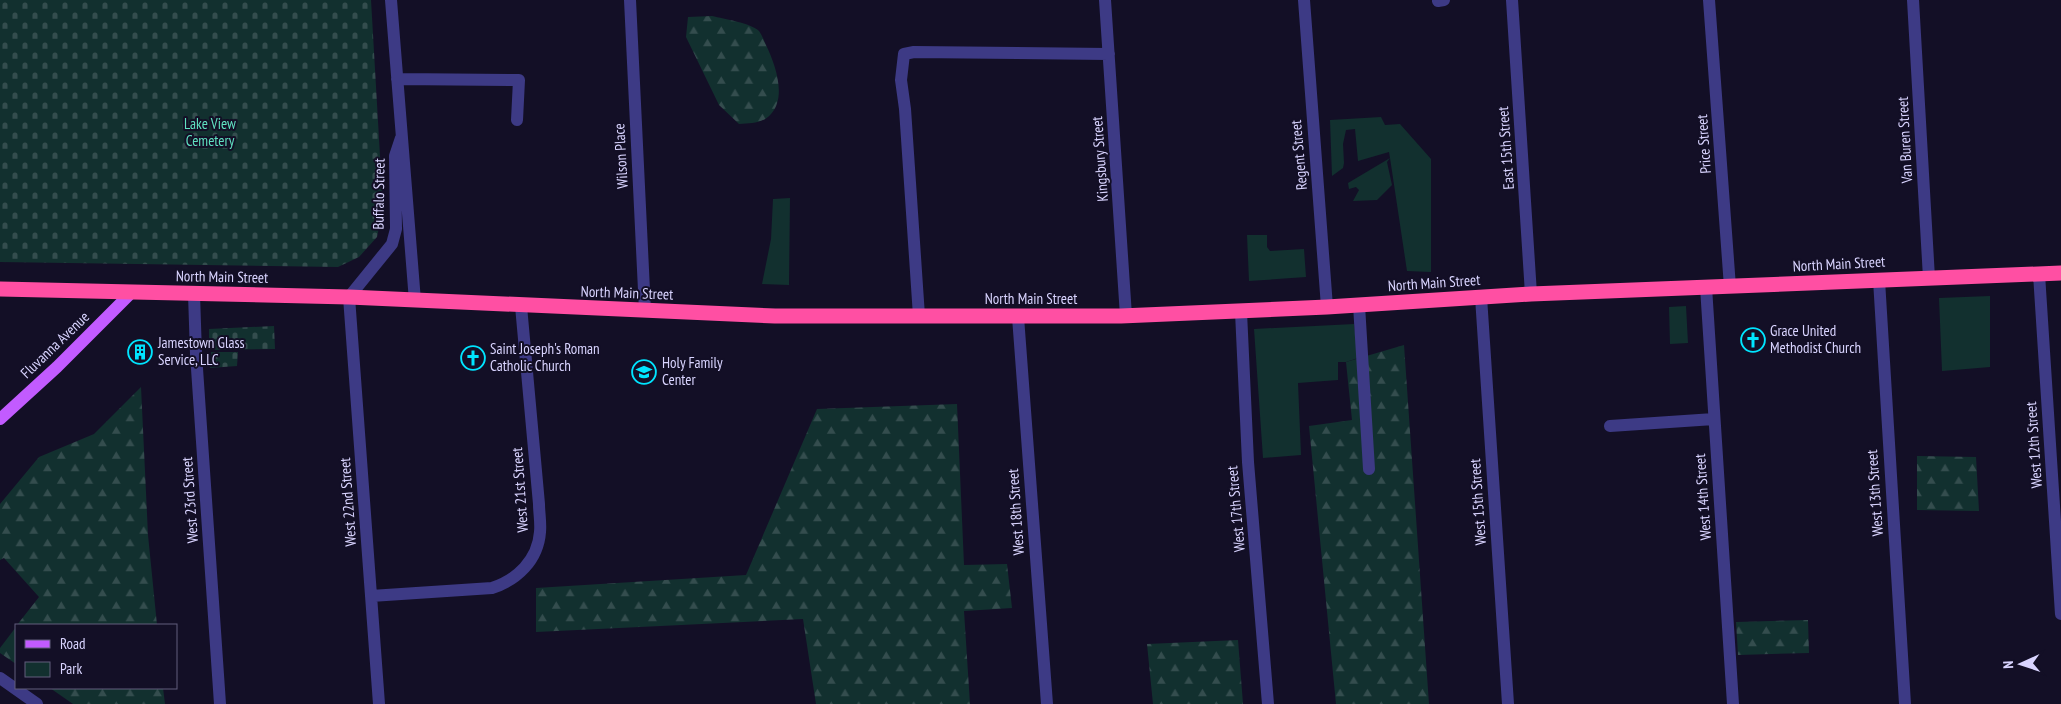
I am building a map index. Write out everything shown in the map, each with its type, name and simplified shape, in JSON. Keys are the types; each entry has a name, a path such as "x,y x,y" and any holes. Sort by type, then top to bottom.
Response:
{"highway":[{"name":"North Main Street","path":"0,289 349,297 775,316 1018,317 1240,312 1531,294 2061,273"}],"main road":[{"name":"Fluvanna Avenue","path":"0,418 58,367 131,293"}],"street":[{"name":"Buffalo Street","path":"391,0 415,301"},
{"name":"Wilson Place","path":"630,0 645,311"},
{"name":"Kingsbury Street","path":"1105,0 1126,316"},
{"name":"Regent Street","path":"1304,0 1327,307"},
{"path":"1438,1 1444,0"},
{"name":"East 15th Street","path":"1512,0 1531,294"},
{"name":"Price Street","path":"1709,0 1730,286"},
{"name":"Van Buren Street","path":"1913,0 1929,278"},
{"path":"919,316 901,80 904,54 914,52 1108,54"},
{"path":"397,79 519,80 517,120"},
{"name":"Buffalo Street","path":"349,297 392,244 396,229 395,156 402,138"},
{"name":"West 12th Street","path":"2039,274 2061,614"},
{"name":"West 13th Street","path":"1879,280 1905,704"},
{"name":"West 14th Street","path":"1706,287 1733,704"},
{"name":"West 23rd Street","path":"194,294 196,354 220,704"},
{"name":"West 22nd Street","path":"349,297 379,704"},
{"name":"West 15th Street","path":"1481,297 1508,704"},
{"path":"1360,305 1369,469"},
{"name":"West 21st Street","path":"371,596 492,588 502,585 518,574 537,550 541,531 540,513 521,306"},
{"name":"West 17th Street","path":"1240,312 1248,462 1268,704"},
{"name":"West 18th Street","path":"1018,317 1047,704"},
{"path":"1610,426 1714,419"},
{"path":"0,678 15,688"},
{"path":"16,689 38,704"}],"green space":[{"name":"Lake View Cemetery","path":"0,0 371,0 383,208 377,237 359,257 338,267 0,262"},
{"path":"712,16 755,28 762,36 776,70 779,89 776,107 764,120 739,124 719,105 686,37 688,17"},
{"path":"1381,117 1385,125 1400,124 1431,159 1431,272 1407,271 1389,152 1358,161 1355,129 1346,130 1343,144 1343,168 1332,176 1330,120"},
{"path":"1390,158 1387,162 1392,185 1377,200 1353,201 1359,190 1356,187 1349,189 1348,183"},
{"path":"790,198 789,285 762,284 771,239 773,199"},
{"path":"1247,235 1267,235 1267,247 1270,251 1304,249 1306,277 1249,281"},
{"path":"1990,296 1990,367 1942,371 1939,298"},
{"path":"1686,306 1688,343 1670,344 1669,307"},
{"path":"1354,324 1358,358 1346,362 1338,362 1338,380 1298,383 1301,455 1263,458 1254,329"},
{"path":"274,326 275,349 209,350 209,329"},
{"path":"1404,345 1429,704 1336,704 1309,426 1352,420 1346,362"},
{"path":"211,352 238,352 237,366 210,368"},
{"path":"141,387 148,535 157,624 18,624 39,597 4,558 0,560 0,504 39,457 94,434"},
{"path":"957,404 964,565 1007,564 1012,608 964,611 970,704 816,704 803,619 536,632 536,588 746,575 817,409"},
{"path":"1917,456 1976,457 1979,511 1917,510"},
{"path":"1808,620 1809,653 1738,655 1736,622"},
{"path":"15,628 15,663 0,653 0,648"},
{"path":"1238,640 1243,704 1153,704 1147,644"},
{"path":"51,689 163,689 165,704 73,704"}],"place":[{"name":"Grace United Methodist Church","path":"1753,340"},
{"name":"Jamestown Glass Service, LLC","path":"140,352"},
{"name":"Saint Joseph's Roman Catholic Church","path":"473,358"},
{"name":"Holy Family Center","path":"644,372"}]}
